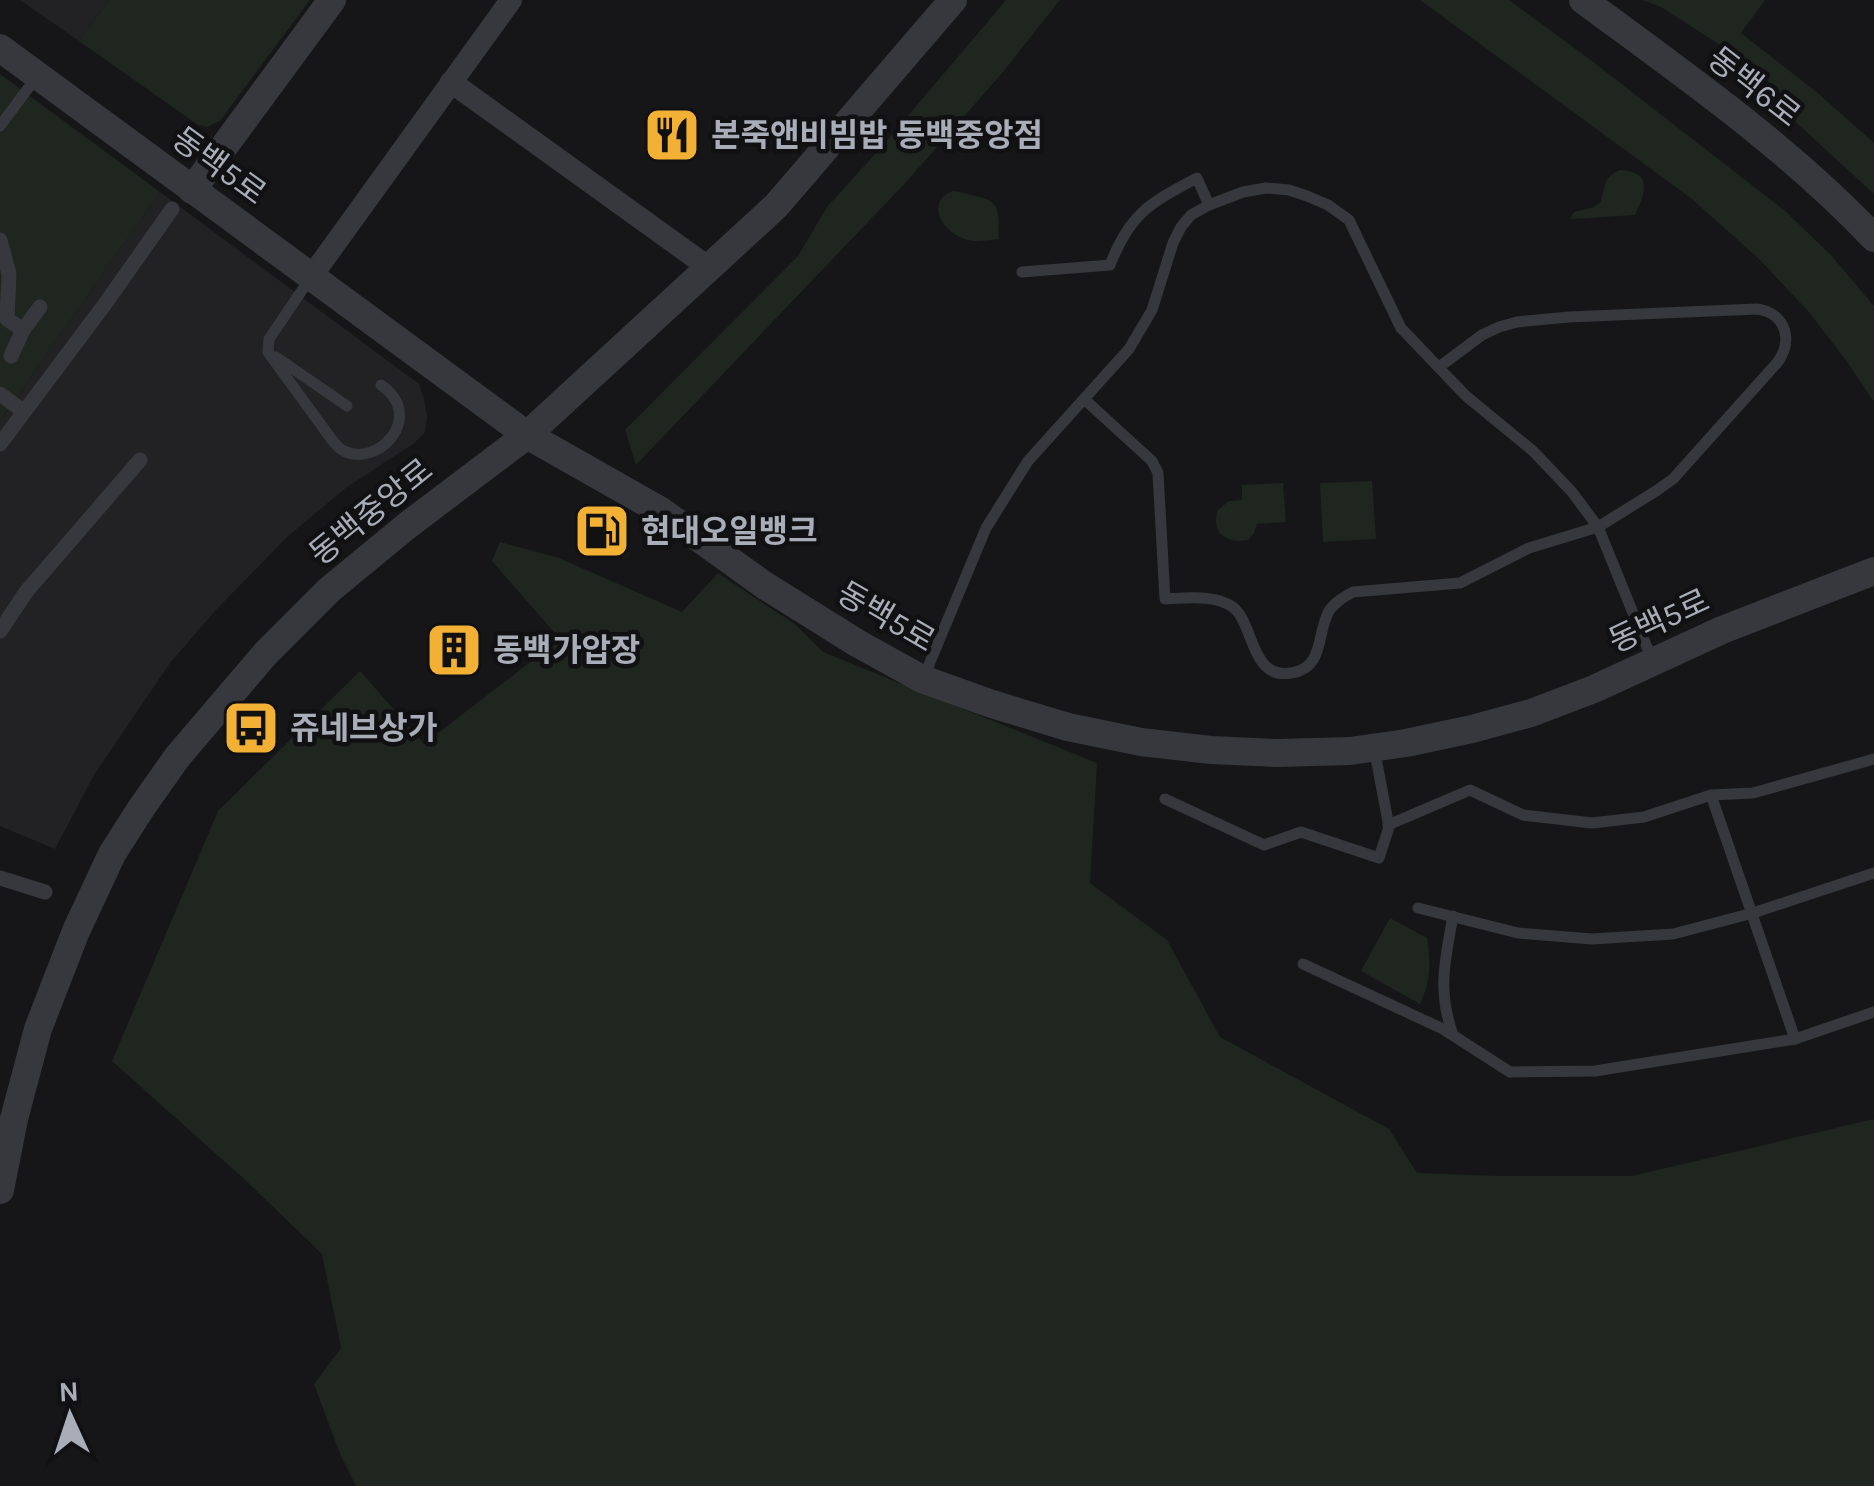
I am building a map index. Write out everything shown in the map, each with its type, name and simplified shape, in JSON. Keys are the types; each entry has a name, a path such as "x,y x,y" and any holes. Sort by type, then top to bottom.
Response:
{"street":[{"path":"0,444 332,0"},
{"path":"311,277 510,0"},
{"name":"동백6로","path":"1583,0 1782,152 1874,238"},
{"name":"동백중앙로","path":"0,1190 20,1092 43,1013 112,854 178,756 296,622 363,561 527,435 776,206 948,2"},
{"name":"동백5로","path":"0,48 182,199 311,277 527,435 660,511 764,585 922,679 1068,727 1141,742 1278,753 1350,750 1472,729 1532,713 1594,689 1722,630 1874,571"},
{"path":"451,82 708,267"},
{"path":"0,240 8,274 7,320 22,330"},
{"path":"11,356 22,330 40,307"},
{"path":"0,394 23,411"},
{"path":"0,632 26,592 140,460"},
{"path":"0,878 46,892"}],"lane":[{"path":"0,126 38,76"},
{"path":"1022,272 1110,265 1120,237 1151,202 1197,178 1209,205"},
{"path":"922,679 986,528 1028,461 1141,331 1181,227 1209,205 1266,188 1289,190 1328,205 1348,220 1401,328 1466,396 1543,460 1572,492 1598,527 1653,662"},
{"path":"311,277 269,339 268,352 345,452 364,454 387,444 399,429 400,411 392,393 380,385"},
{"path":"1084,399 1152,461 1158,473 1165,599 1216,600 1232,606 1243,619 1254,652 1280,674 1294,674 1316,658 1328,613 1353,592 1460,583 1529,548 1598,527 1656,491 1673,478 1776,364 1786,346 1783,324 1767,310 1569,317 1500,326 1438,366"},
{"path":"268,352 347,406"},
{"path":"1165,799 1264,846 1301,832 1379,858 1388,826 1374,747"},
{"path":"1388,826 1470,790 1523,816 1592,823 1644,817 1710,795 1753,793 1874,759"},
{"path":"1710,795 1796,1039"},
{"path":"1418,908 1518,934 1592,940 1673,934 1753,913 1874,873"},
{"path":"1453,916 1443,972 1444,1010 1453,1036"},
{"path":"1303,964 1453,1036 1510,1072 1595,1071 1796,1039 1874,1012"}],"shaded area":[{"path":"20,0 109,0 79,41"},
{"path":"109,0 310,0 220,121 207,127 198,125 79,41"},
{"path":"1006,0 1060,0 908,180 636,465 625,430 798,256 827,207"},
{"path":"1420,0 1509,0 1785,211 1831,255 1874,306 1874,402 1808,311 1759,259 1692,199"},
{"path":"1642,0 1765,0 1741,33 1874,143 1874,194 1788,115 1769,82 1728,50 1661,7"},
{"path":"0,74 160,192 0,421"},
{"path":"1620,170 1638,175 1644,185 1635,215 1570,219 1574,212 1601,202 1608,179"},
{"path":"953,191 992,202 998,212 999,239 969,240 944,224 938,209 944,196"},
{"path":"160,192 419,384 427,417 425,432 347,487 287,537 215,611 170,663 94,775 55,849 0,826 0,421"},
{"path":"1372,481 1376,539 1323,542 1320,483"},
{"path":"1283,483 1286,522 1257,524 1248,540 1227,538 1218,531 1218,510 1229,501 1242,500 1242,485"},
{"path":"500,542 559,558 682,612 718,573 796,625 823,652 1097,763 1090,883 1167,940 1220,1037 1389,1129 1417,1173 1632,1176 1874,1119 1874,1486 356,1486 314,1384 341,1348 322,1254 112,1061 218,811 360,671 424,744 560,639 492,561"},
{"path":"1390,918 1427,938 1429,972 1420,1004 1361,971"}],"place":[{"name":"본죽앤비빔밥 동백중앙점","path":"672,135"},
{"name":"현대오일뱅크","path":"602,531"},
{"name":"동백가압장","path":"454,650"},
{"name":"쥬네브상가","path":"251,728"}]}
